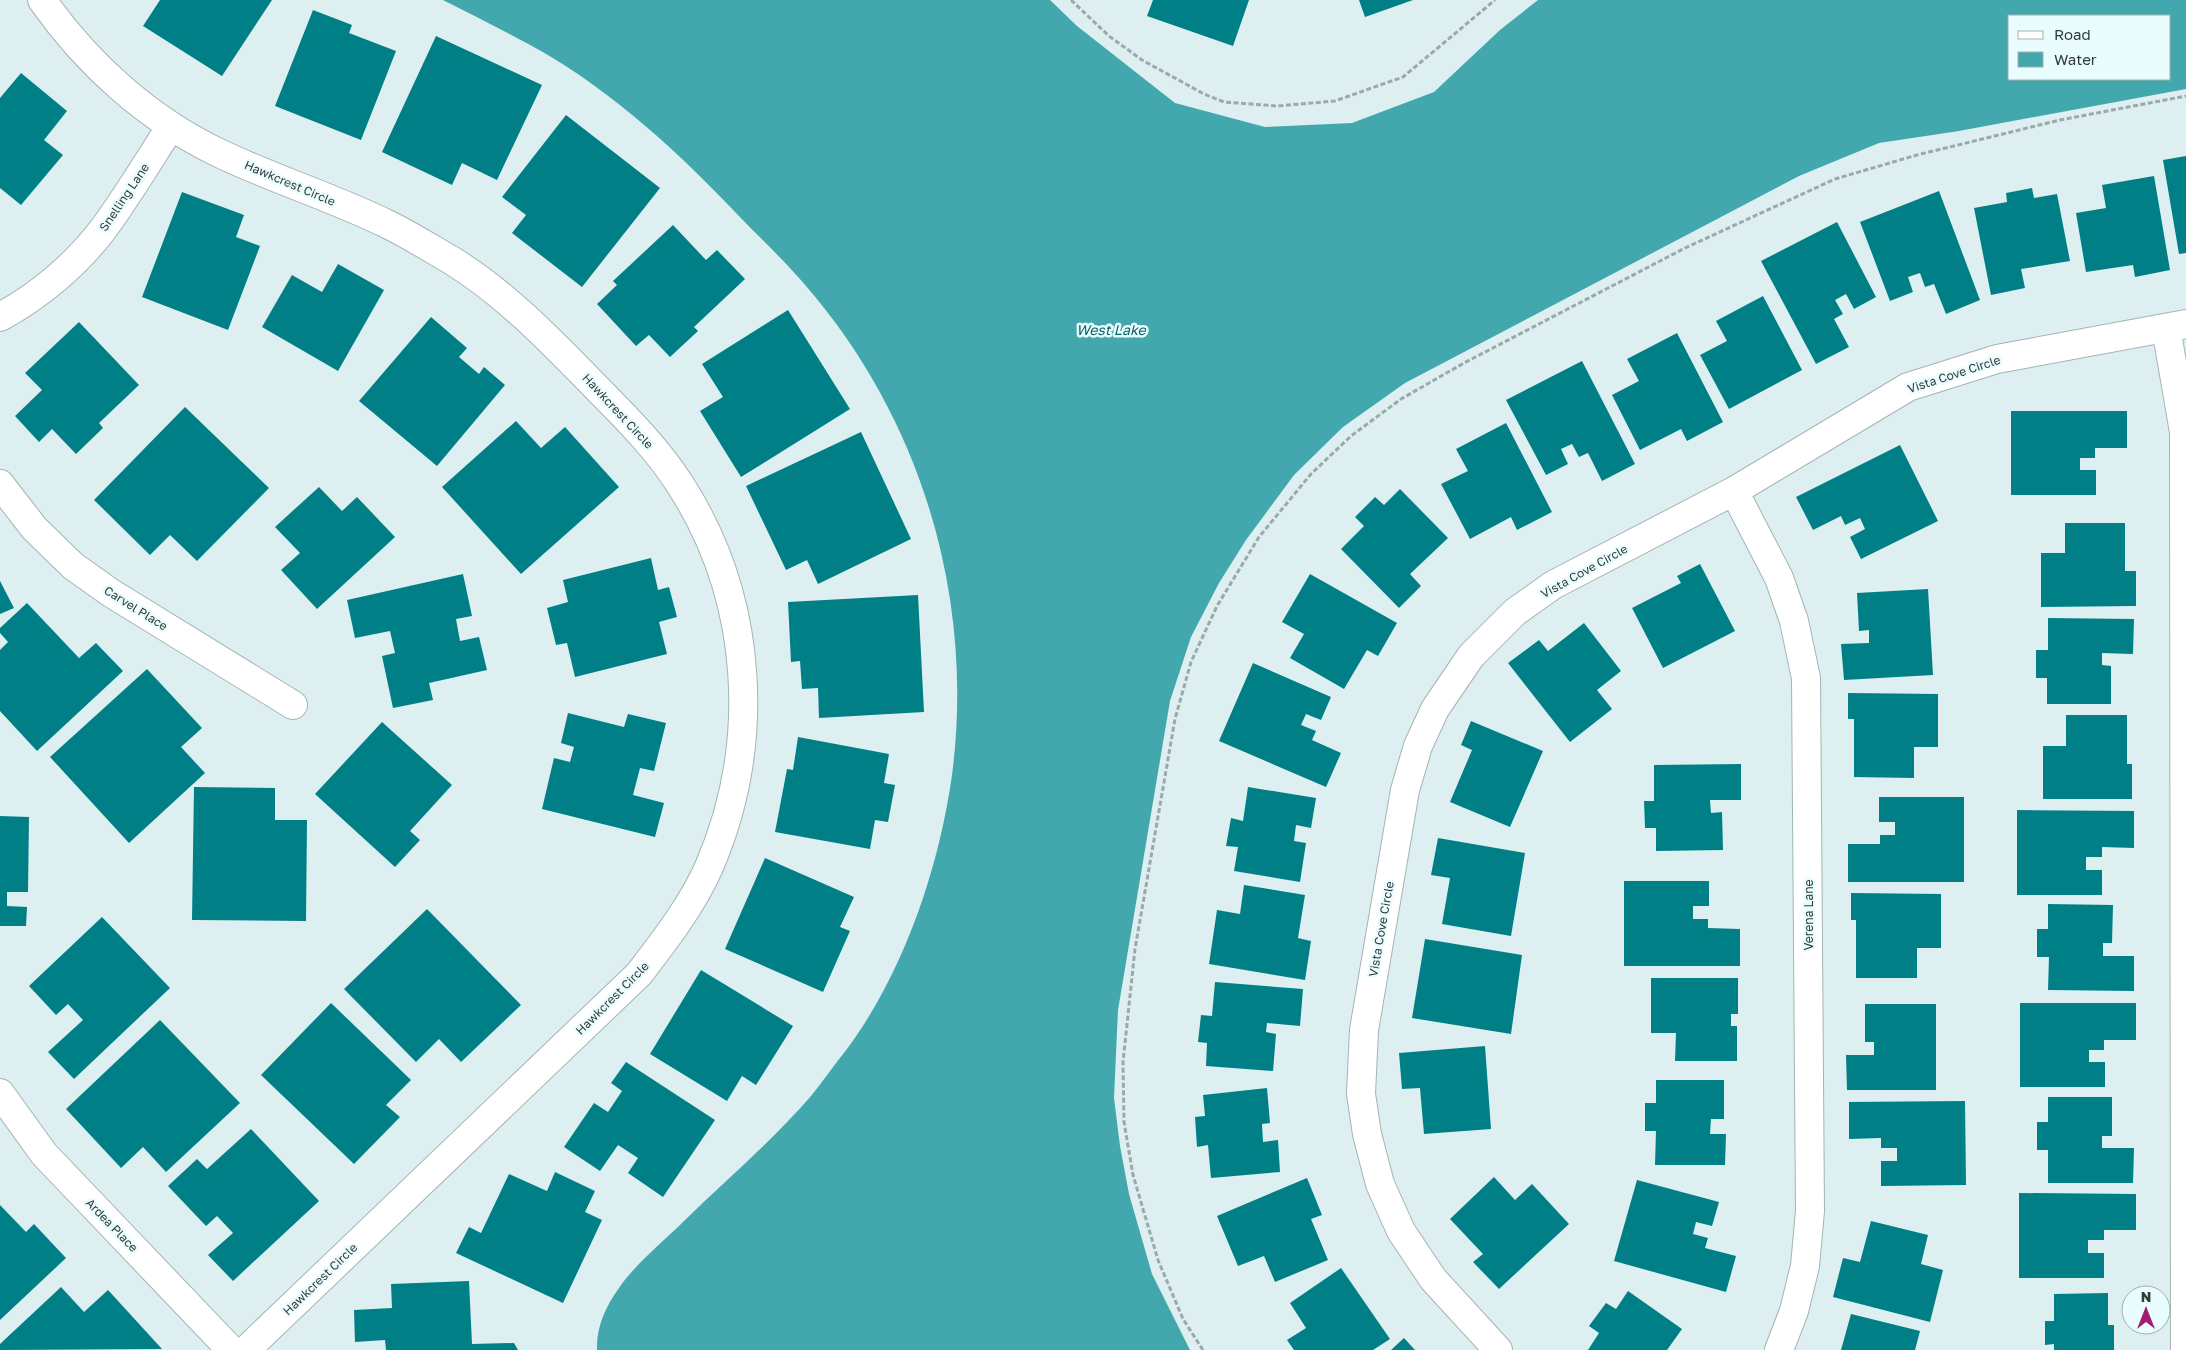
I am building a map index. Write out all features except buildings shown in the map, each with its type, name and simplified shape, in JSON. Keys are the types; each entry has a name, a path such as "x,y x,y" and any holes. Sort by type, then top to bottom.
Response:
{"street":[{"name":"Hawkcrest Circle","path":"42,0 58,23 102,72 171,126 218,152 388,224 454,262 507,301 548,338 647,439 680,484 702,521 726,580 739,634 744,683 742,740 730,809 708,868 681,918 639,974 246,1350"},
{"name":"Snelling Lane","path":"0,317 16,308 63,272 103,229 171,126"},
{"name":"Vista Cove Circle","path":"1498,1350 1433,1279 1401,1231 1380,1184 1367,1134 1361,1094 1364,1030 1404,790 1418,746 1435,709 1471,656 1515,612 1553,585 1734,491 1908,387 1997,359 2176,326"},
{"path":"2176,326 2184,432 2185,1350"},
{"name":"Carvel Place","path":"0,484 34,528 73,566 111,593 293,705"},
{"name":"Verena Lane","path":"1734,491 1779,578 1794,621 1806,678 1810,1211 1805,1266 1794,1311 1779,1350"},
{"name":"Ardea Place","path":"0,1093 44,1154 231,1350"}],"path":[{"path":"1071,0 1109,36 1142,60 1204,94 1224,102 1277,106 1335,101 1403,77 1495,0"},
{"path":"1203,1350 1183,1320 1158,1260 1133,1175 1124,1122 1123,1062 1135,949 1175,719 1191,662 1217,606 1259,537 1311,474 1351,436 1401,399 1464,363 1685,248 1835,179 1917,155 2060,120 2186,96"}],"water":[{"name":"West Lake","path":"443,0 1050,0 1077,26 1175,103 1265,127 1352,123 1434,92 1500,30 1538,0 2186,0 2186,89 1959,131 1879,143 1799,176 1405,383 1343,427 1294,475 1246,540 1219,583 1191,637 1170,701 1118,1010 1114,1098 1129,1194 1152,1274 1190,1350 597,1350 598,1333 603,1317 614,1295 633,1270 765,1145 796,1113 847,1049 886,987 916,918 938,846 946,810 952,775 957,709 955,643 946,578 931,515 909,453 881,394 847,338 806,286 780,258 668,146 594,85 541,51"}]}
